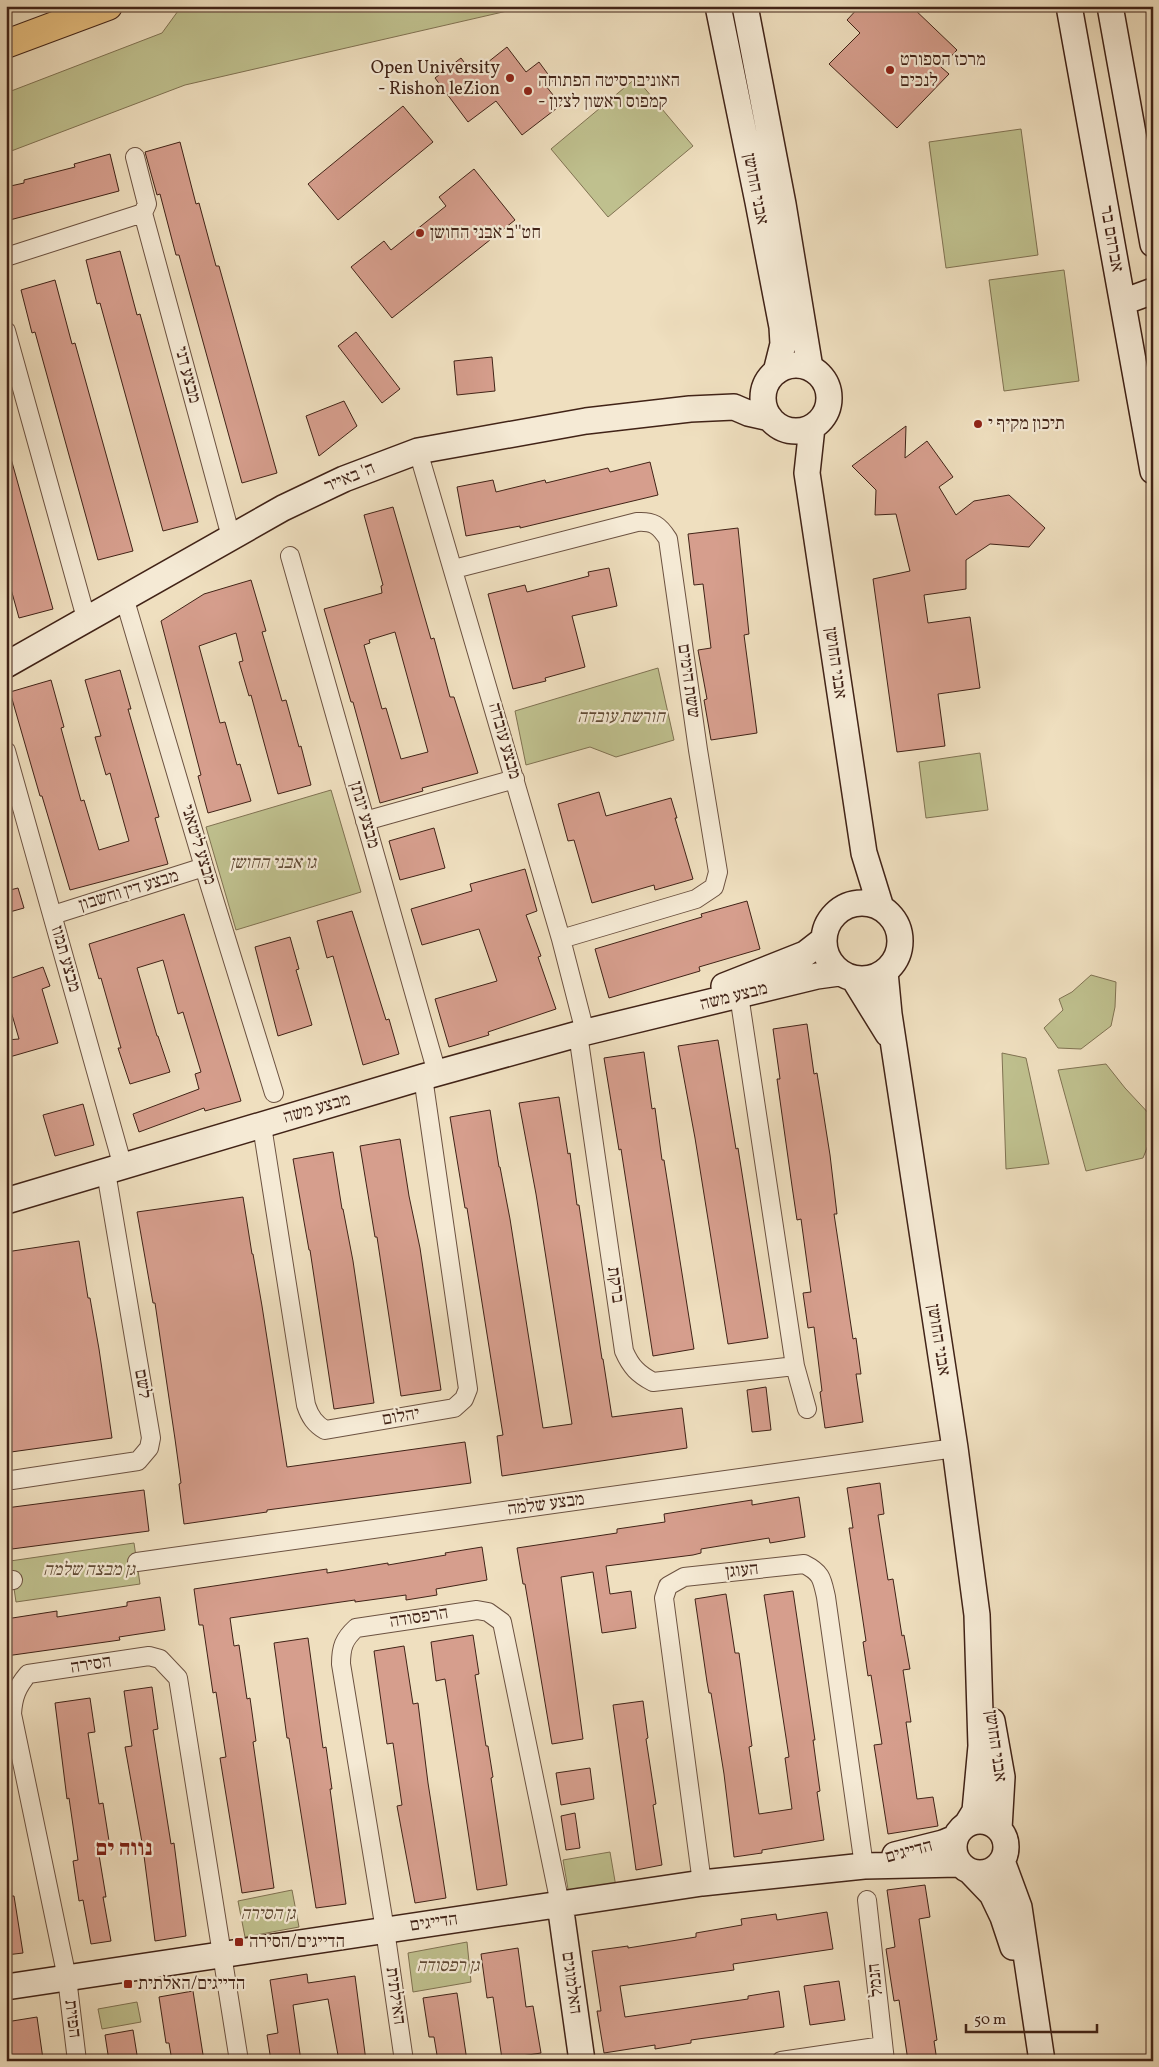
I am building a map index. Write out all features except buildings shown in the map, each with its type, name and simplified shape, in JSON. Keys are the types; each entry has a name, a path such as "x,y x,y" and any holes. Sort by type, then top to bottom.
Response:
{"main road":[{"path":"6,44 108,6"}],"street":[{"name":"אבני החושן","path":"718,6 782,327 782,344 770,379"},
{"name":"אבני החושן","path":"745,6 783,204 810,368"},
{"name":"אברהם בר","path":"1069,6 1153,471"},
{"path":"1110,6 1153,244"},
{"name":"מבצע דני","path":"135,157 147,204 143,213 231,537"},
{"path":"6,257 143,213"},
{"path":"1123,302 1153,291"},
{"path":"1123,302 1153,307"},
{"path":"6,332 86,618"},
{"path":"734,407 770,379 792,365 810,368 819,374 825,382 829,397 826,412 820,421 802,431 792,431 776,423 763,404 770,379"},
{"name":"ה' באייר","path":"6,665 283,508 344,479 418,451 586,421 690,409 734,407 776,423"},
{"name":"אבני החושן","path":"776,423 795,447 807,473"},
{"name":"אבני החושן","path":"812,427 807,473 864,853 881,908"},
{"name":"מבצע עובדה","path":"418,451 561,939 581,1033"},
{"name":"ששת הימים","path":"454,569 637,522 649,521 660,527 668,539 698,750 718,872 714,887 696,899 561,939"},
{"name":"מבצע יונתן","path":"290,556 365,821 430,1076"},
{"name":"מבצע ליטאני","path":"124,597 204,867 274,1093"},
{"name":"מבצע תמוז","path":"6,751 53,915 115,1169"},
{"path":"365,821 515,779"},
{"name":"אבני החושן","path":"849,905 864,853"},
{"name":"מבצע דין וחשבון","path":"53,915 204,867"},
{"path":"871,904 881,908 891,916 898,926 899,952 894,963 885,972 875,977 847,976 830,964 825,952 826,928 832,918 849,905 871,904"},
{"name":"מבצע משה","path":"629,1023 805,954 824,940"},
{"name":"אבני החושן","path":"885,972 893,1045 955,1448 977,1615 981,1746 975,1811 961,1831"},
{"name":"מבצע משה","path":"6,1201 581,1033 629,1023 817,976 847,976"},
{"name":"אבני החושן","path":"847,976 879,1018 893,1045"},
{"path":"738,996 795,1366 807,1409"},
{"name":"ברקת","path":"581,1033 624,1351 630,1365 640,1375 653,1382 795,1366"},
{"name":"יהלום","path":"262,1126 304,1395 310,1415 316,1424 325,1430 454,1408 464,1399 468,1389 430,1076"},
{"name":"לשם","path":"6,1479 12,1480 138,1461 149,1448 151,1438 115,1169"},
{"name":"מבצע שלמה","path":"137,1562 955,1448"},
{"name":"העוגן","path":"702,1883 664,1598 668,1586 684,1577 804,1564 815,1569 822,1578 824,1587 864,1866"},
{"name":"הרפסודה","path":"386,1930 341,1664 341,1650 345,1639 356,1628 468,1611 488,1612 502,1622 560,1904"},
{"name":"אבני החושן","path":"977,1635 1002,1777 999,1829"},
{"name":"הסירה","path":"67,1978 12,1714 12,1700 18,1685 28,1674 149,1656 160,1659 178,1678 223,1955"},
{"path":"1036,2019 1003,1918 992,1894 965,1868 953,1851 961,1831 984,1821 992,1823 999,1829 1006,1844 1002,1861 1019,1908 1036,2019 1042,2061"},
{"name":"הדייגים","path":"864,1866 889,1857 943,1843 961,1831"},
{"path":"965,1868 988,1872 1002,1861"},
{"name":"הדייגים","path":"6,1987 702,1883 864,1866 965,1868"},
{"name":"הנמל","path":"867,1900 884,2053"},
{"name":"האלמוגים","path":"560,1904 582,2061"},
{"name":"האילתית","path":"386,1930 404,2061"},
{"path":"223,1955 239,2061"},
{"name":"הפזית","path":"67,1978 78,2061"},
{"path":"781,2061 884,2053"}],"green space":[{"path":"201,6 529,6 185,85 6,153 6,93 162,33 178,11"},
{"path":"636,78 693,146 608,217 551,149"},
{"path":"1021,129 1038,255 946,268 929,142"},
{"path":"1064,270 1079,381 1004,391 989,280"},
{"name":"חורשת עובדה","path":"658,668 674,740 616,757 590,747 526,765 515,711"},
{"path":"980,753 988,810 926,818 919,762"},
{"name":"גו אבני החושן","path":"331,790 361,892 236,930 206,827"},
{"path":"1091,975 1116,982 1115,1007 1111,1026 1081,1049 1058,1048 1044,1028 1063,1010 1059,999 1072,992"},
{"path":"1002,1053 1026,1058 1049,1164 1006,1169"},
{"path":"1106,1064 1153,1118 1153,1133 1143,1158 1086,1171 1058,1070"},
{"name":"גן מבצה שלמה","path":"134,1543 140,1584 16,1602 10,1561"},
{"path":"610,1852 616,1887 569,1895 563,1860"},
{"name":"גן הסירה","path":"292,1890 299,1927 245,1937 238,1901"},
{"name":"גן רפסודה","path":"467,1942 471,1982 413,1992 408,1953"},
{"path":"137,2002 141,2022 102,2029 98,2009"}],"place":[{"name":"מרכז הספורט לנכים","path":"890,70"},
{"name":"Open University - Rishon leZion","path":"510,78"},
{"name":"האוניברסיטה הפתוחה - קמפוס ראשון לציון","path":"528,91"},
{"name":"חט''ב אבני החושן","path":"420,233"},
{"name":"תיכון מקיף י","path":"978,424"},
{"name":"הדייגים/הסירה","path":"239,1942"},
{"name":"הדייגים/האלתית","path":"128,1984"}],"district":[{"name":"נווה ים","path":"124,1849"}]}
